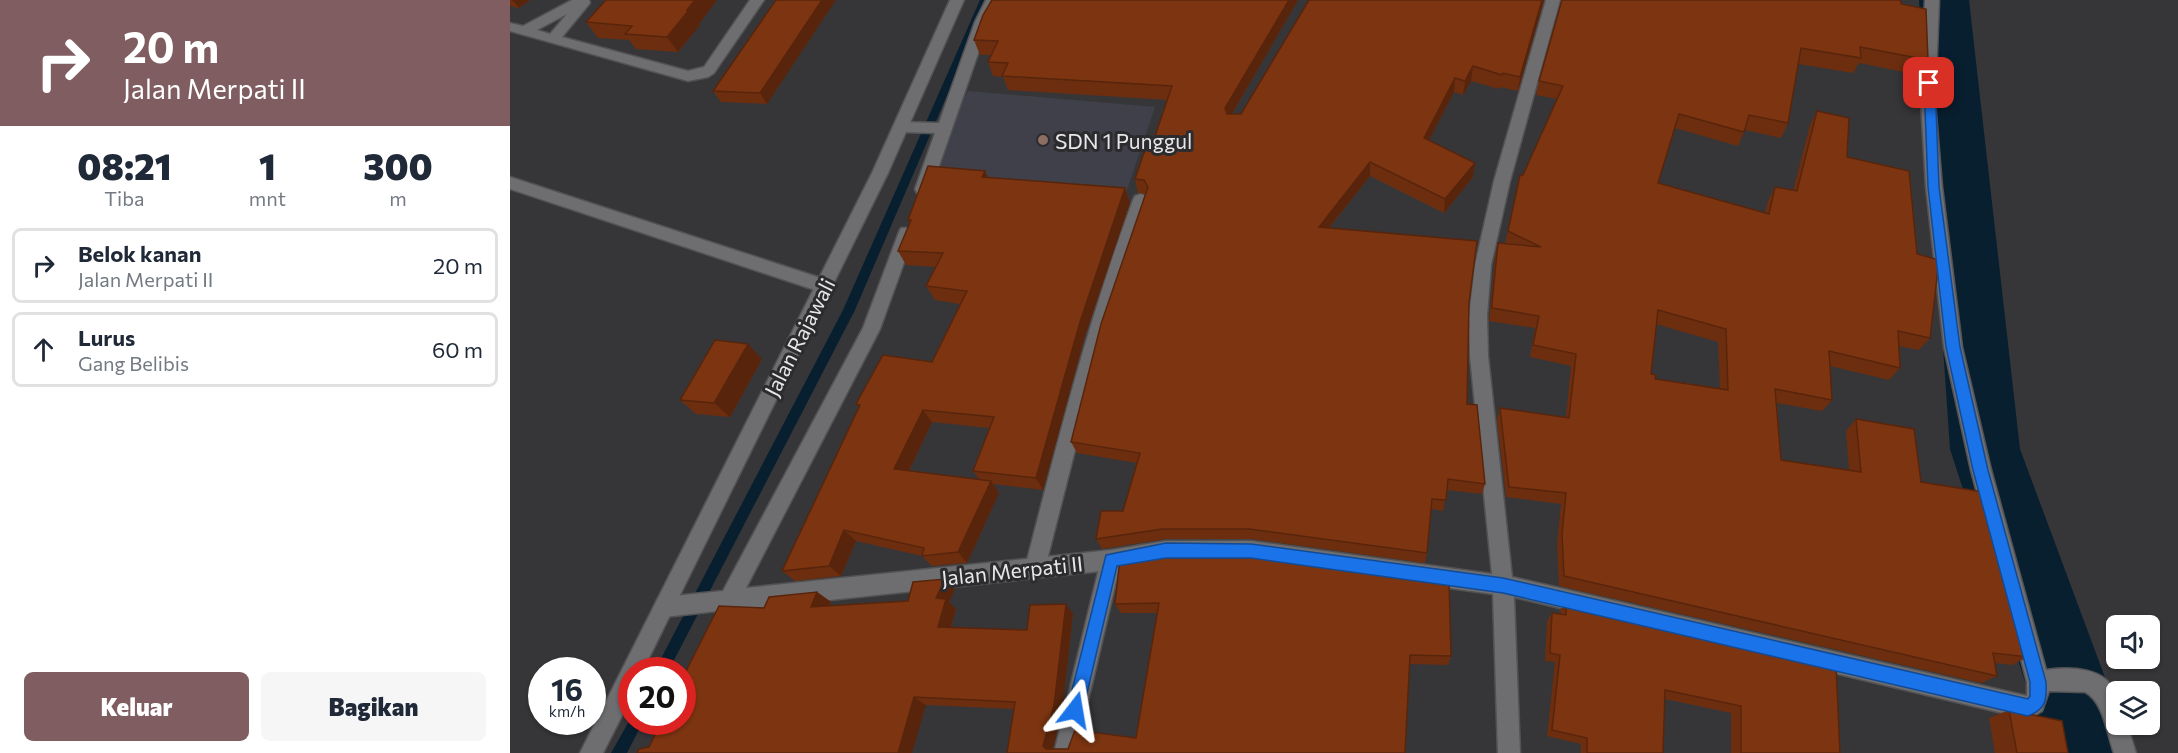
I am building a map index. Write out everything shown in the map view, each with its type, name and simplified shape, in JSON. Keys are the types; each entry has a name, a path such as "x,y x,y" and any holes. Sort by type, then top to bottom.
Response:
{"street":[{"path":"525,31 584,0"},
{"path":"553,39 584,0"},
{"path":"510,27 688,76 696,76 709,70 757,0"},
{"name":"Jalan Rajawali","path":"641,657 674,607 824,286 906,127 957,0"},
{"path":"723,607 872,329 915,212 941,128 982,22 993,0"},
{"path":"1509,753 1503,585 1479,356 1478,316 1483,265 1502,181 1553,0"},
{"path":"1932,0 1928,104 1934,187 1953,347 1981,470 2043,681 2077,681 2098,687 2104,696 2125,753"},
{"path":"906,127 941,128"},
{"path":"510,183 824,286"},
{"path":"1035,568 1076,408 1122,250 1141,200"},
{"name":"Jalan Merpati II","path":"674,607 723,607 1111,560 1166,551 1251,551 1503,585 2028,708 2034,705 2039,698 2043,681"},
{"path":"1065,753 1111,560"},
{"name":"Jalan Rajawali","path":"591,753 618,699"}],"shaded area":[{"name":"SDN 1 Punggul","path":"968,91 1155,107 1126,193 926,173"}],"building":[{"path":"606,0 695,0 667,37 625,34 632,26 586,22"},
{"path":"776,0 822,0 760,93 713,91"},
{"path":"992,0 1289,0 1225,108 1227,114 1241,114 1309,0 1542,0 1520,77 1503,73 1502,75 1473,66 1465,81 1455,78 1424,138 1475,163 1445,199 1370,162 1319,227 1477,241 1469,303 1467,404 1477,405 1485,484 1448,479 1446,500 1432,499 1427,553 1249,529 1162,529 1096,539 1101,511 1123,511 1140,453 1071,442 1101,324 1148,187 1144,180 1135,179 1146,147 1151,148 1172,86 1002,76 1008,63 988,62 998,41 974,40 983,15"},
{"path":"1562,0 1901,0 1901,4 1926,9 1928,60 1860,47 1861,58 1801,48 1788,123 1749,115 1744,132 1679,114 1658,183 1769,214 1775,187 1797,191 1817,111 1849,118 1847,157 1909,171 1917,254 1939,260 1930,338 1898,331 1900,368 1829,351 1832,400 1775,389 1781,460 1861,472 1856,419 1914,429 1921,482 1983,492 1993,536 2028,657 1993,653 1997,676 1564,576 1562,534 1566,493 1509,487 1500,408 1569,418 1576,354 1533,345 1539,316 1492,308 1498,243 1541,247 1508,231 1520,175 1523,175 1563,86 1539,81","holes":["1658,310 1726,329 1728,390 1655,379 1656,375 1651,374"]},
{"path":"928,166 985,171 982,177 1125,188 1080,322 1036,478 973,471 994,417 923,410 894,469 991,481 958,552 922,556 924,548 844,530 829,566 782,571 860,405 856,404 883,355 932,362 967,291 926,286 943,253 898,251 911,220 908,220"},
{"path":"715,340 748,344 714,403 680,400"},
{"path":"1162,553 1248,553 1425,576 1424,581 1449,582 1451,656 1410,655 1405,753 1007,753 1015,702 914,697 898,753 637,753 639,749 649,747 655,735 696,735 696,657 693,657 719,606 764,608 769,597 817,592 811,607 908,601 913,582 945,579 936,598 946,599 938,627 1027,630 1030,605 1066,604 1054,705 1043,746 1046,749 1068,749 1075,730 1136,738 1159,603 1115,604 1120,559"},
{"path":"1566,602 1836,665 1840,753 1741,753 1741,706 1665,690 1663,753 1587,753 1587,738 1552,730 1560,655 1550,653 1552,613 1566,615"},
{"path":"2009,710 2062,721 2068,753 2017,753"}],"waterway":[{"path":"669,657 849,310 984,0"},
{"path":"1944,0 1985,449 2091,753"},
{"path":"619,753 629,735"}],"place":[{"name":"SDN 1 Punggul","path":"1043,140"}],"route":[{"path":"1075,710 1111,560 1166,551 1251,551 1503,585 2028,708 2034,705 2039,698 2038,682 1981,470 1953,347 1934,187 1928,104 1929,83"}]}
